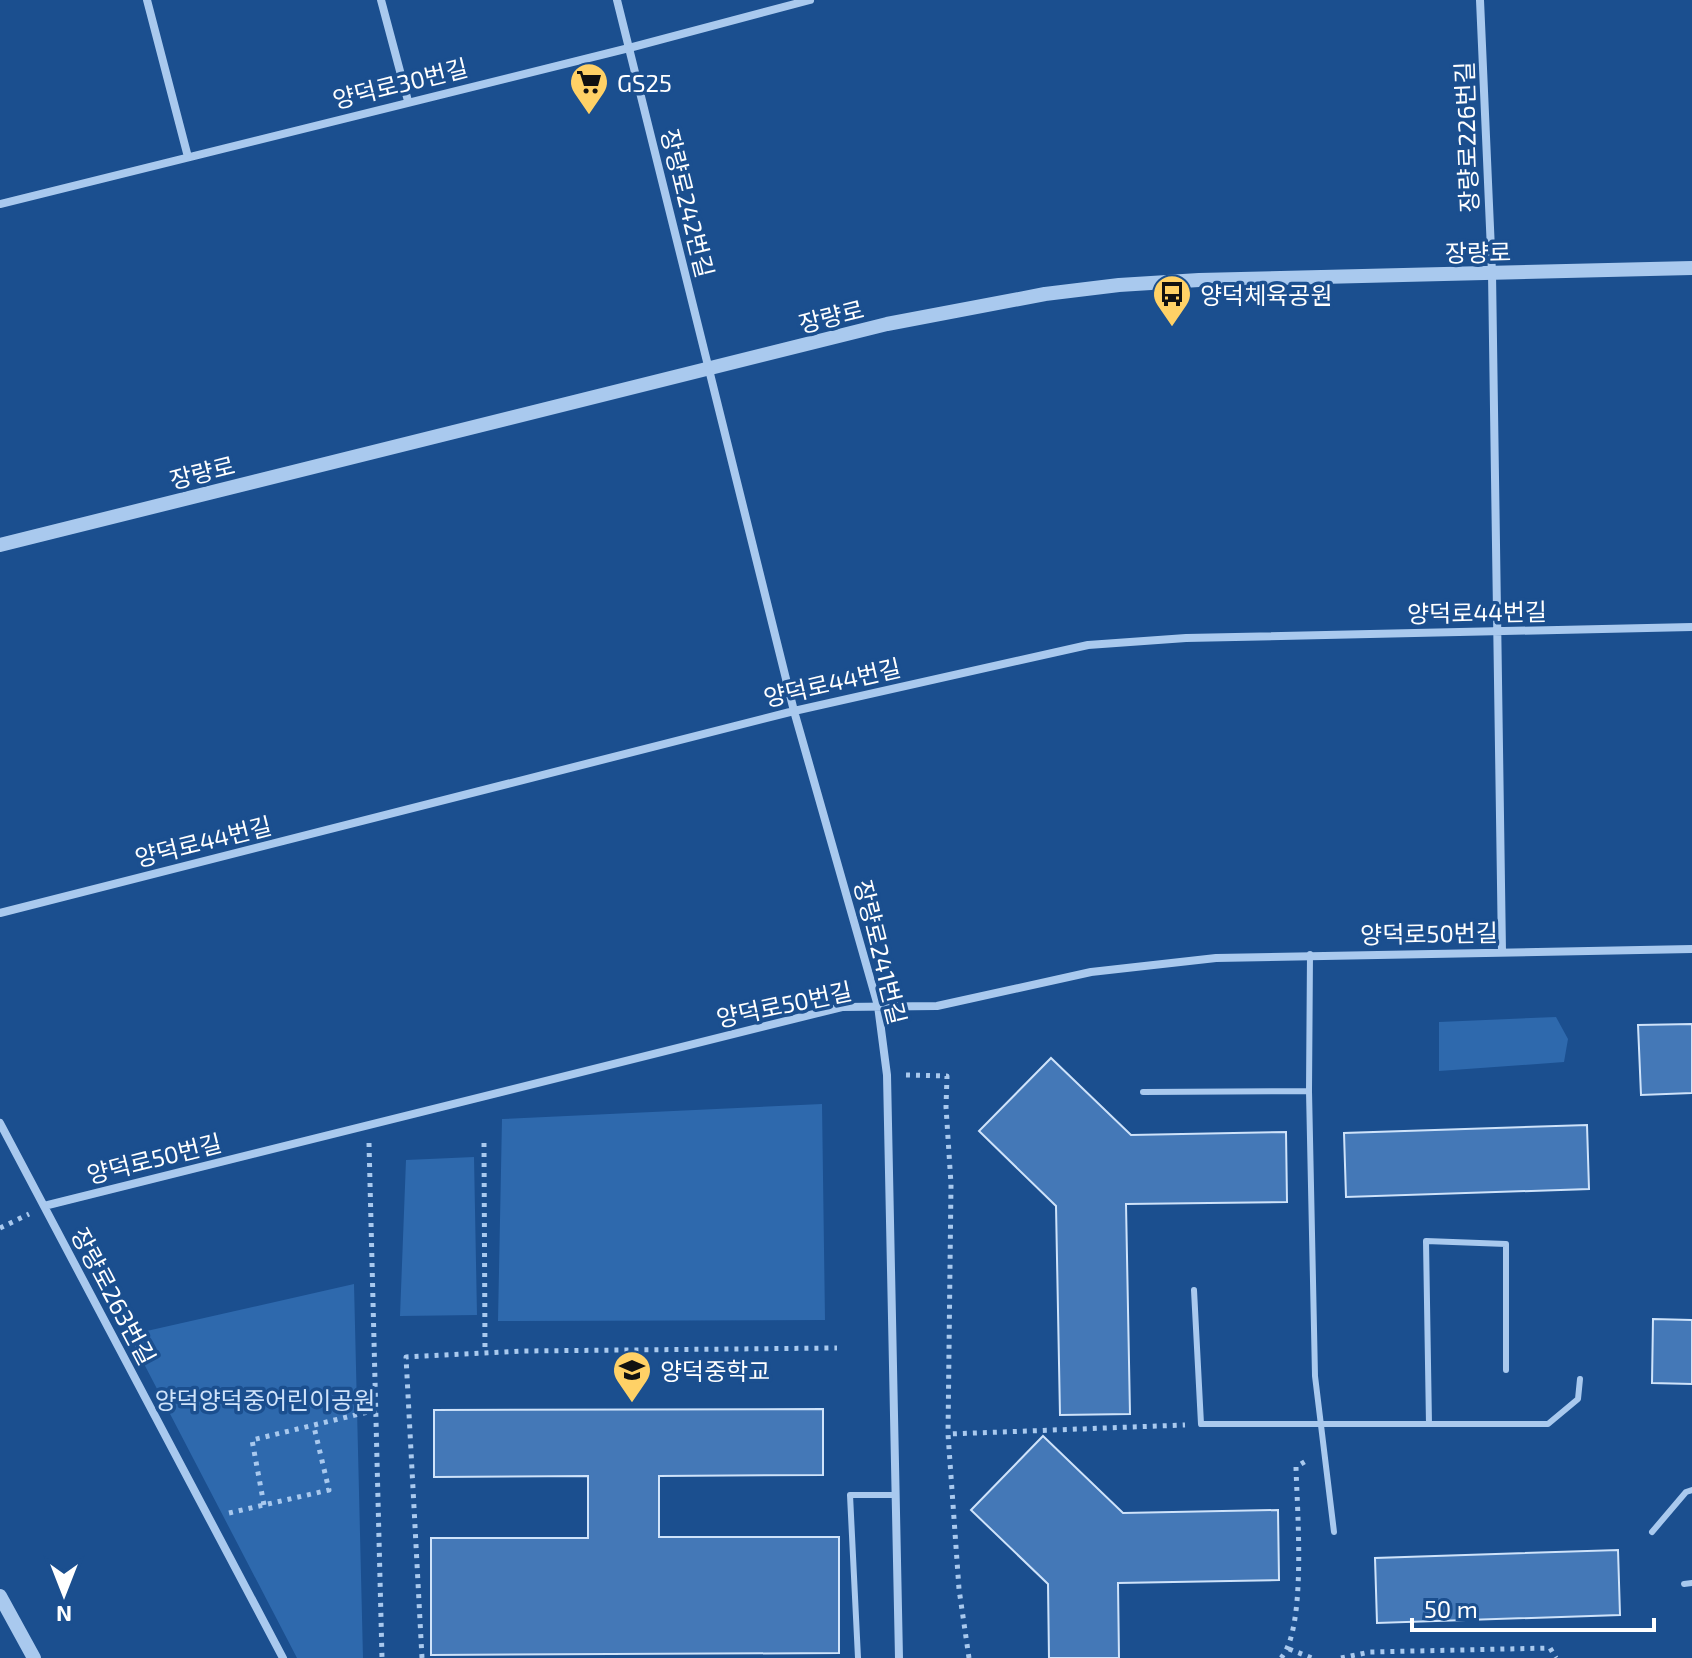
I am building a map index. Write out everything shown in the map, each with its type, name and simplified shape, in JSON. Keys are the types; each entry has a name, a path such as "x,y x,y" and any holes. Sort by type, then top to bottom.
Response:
{"street":[{"path":"147,0 188,157"},
{"path":"381,0 408,101"},
{"name":"장량로242번길","path":"617,0 709,369"},
{"name":"양덕로30번길","path":"0,204 810,0"},
{"name":"장량로226번길","path":"1480,0 1492,273 1502,952"},
{"name":"장량로","path":"0,545 887,324 1045,294 1199,280 1692,268"},
{"name":"장량로241번길","path":"709,369 794,711 878,1006 887,1075 899,1658"},
{"name":"양덕로44번길","path":"0,913 794,711 1088,645 1173,639 1692,627"},
{"name":"양덕로50번길","path":"44,1206 842,1007 937,1006 1078,974 1160,963 1310,954 1692,949"},
{"name":"장량로263번길","path":"0,1123 283,1658"},
{"path":"0,1596 34,1658"}],"lane":[{"path":"1310,954 1309,1091 1315,1376 1334,1532"},
{"path":"1143,1092 1309,1091"},
{"path":"1429,1424 1426,1241 1506,1244 1506,1370"},
{"path":"1194,1290 1201,1424 1548,1424 1578,1399 1580,1379"},
{"path":"1652,1532 1686,1492 1692,1490"},
{"path":"858,1658 850,1495 895,1495"}],"path":[{"path":"887,1075 947,1076 951,1184 948,1434 959,1589 969,1658"},
{"path":"369,1127 382,1658"},
{"path":"484,1143 485,1353"},
{"path":"0,1228 44,1206"},
{"path":"422,1658 406,1357 837,1348"},
{"path":"264,1505 252,1440 376,1410"},
{"path":"948,1434 1201,1424"},
{"path":"208,1518 329,1490 314,1427"},
{"path":"1281,1658 1289,1649 1298,1593 1296,1467 1324,1450"},
{"path":"1341,1658 1370,1652 1550,1648 1556,1658"},
{"path":"1289,1649 1312,1658"}],"green space":[{"path":"1556,1017 1568,1039 1564,1062 1439,1071 1439,1022"},
{"path":"822,1104 825,1320 498,1321 502,1119"},
{"path":"474,1157 477,1315 400,1316 406,1160"},
{"name":"양덕양덕중어린이공원","path":"354,1284 363,1658 297,1658 129,1335"}],"building":[{"path":"1692,1024 1692,1093 1641,1095 1638,1025"},
{"path":"1051,1058 1131,1135 1286,1132 1287,1202 1126,1204 1130,1414 1060,1415 1056,1206 979,1131"},
{"path":"1587,1125 1589,1189 1346,1197 1344,1133"},
{"path":"1653,1319 1692,1320 1692,1384 1652,1383"},
{"path":"823,1409 823,1475 659,1476 659,1537 839,1537 839,1653 431,1655 431,1538 588,1538 588,1476 434,1477 434,1410"},
{"path":"1043,1436 1123,1513 1278,1510 1279,1580 1118,1583 1119,1658 1049,1658 1048,1584 971,1510"},
{"path":"1618,1550 1620,1615 1377,1623 1375,1558"}],"place":[{"name":"GS25","path":"589,116"},
{"name":"양덕체육공원","path":"1172,328"},
{"name":"양덕중학교","path":"632,1404"}]}
